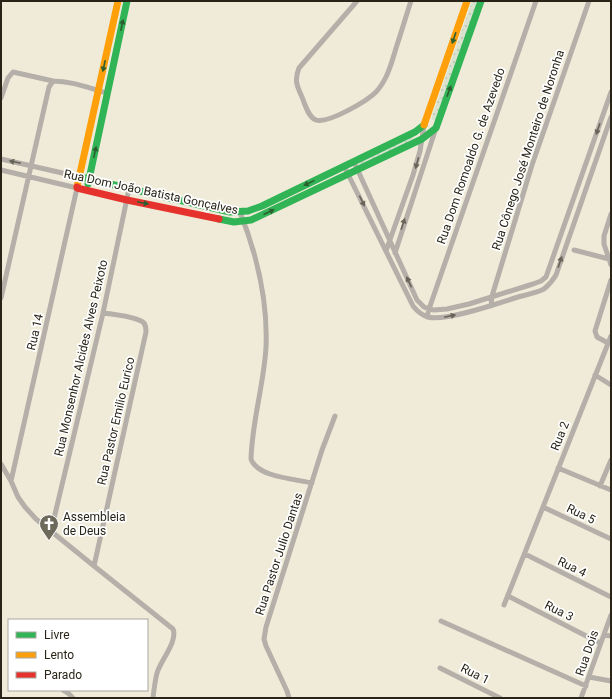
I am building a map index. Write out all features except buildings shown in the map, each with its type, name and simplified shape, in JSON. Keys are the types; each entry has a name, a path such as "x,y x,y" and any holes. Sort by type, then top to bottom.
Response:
{"street":[{"path":"77,188 118,1"},
{"path":"87,190 127,1"},
{"path":"357,1 299,68 296,76 297,86 310,116 316,120 324,120 337,115 364,102 376,92 384,81 412,1"},
{"path":"386,251 420,152 424,125 467,1"},
{"path":"392,261 436,128 481,1"},
{"name":"Rua Dom Romoaldo G. de Azevedo","path":"427,317 536,1"},
{"name":"Rua Cônego José Monteiro de Noronha","path":"491,306 492,296 532,165 589,1"},
{"path":"1,98 6,81 13,72 53,81 70,82 107,93"},
{"path":"1,298 46,99 49,87 53,81"},
{"path":"354,162 417,300 424,307 434,310 447,309 469,304 533,284 546,277 611,92"},
{"path":"344,166 413,306 427,317 447,317 491,306 544,288 550,283 556,275 611,117"},
{"name":"Rua Dom João Batista Gonçalves","path":"1,159 32,165 218,210 240,212 262,206 415,132 424,125"},
{"name":"Rua Dom João Batista Gonçalves","path":"1,170 126,200 219,220 244,222 267,213 422,139 436,128"},
{"name":"Rua 14","path":"11,481 77,188"},
{"name":"Rua Monsenhor Alcides Alves Peixoto","path":"51,531 103,312 129,189"},
{"path":"240,212 257,261 265,307 266,347 251,459 253,464 258,469 267,473 312,483"},
{"path":"611,214 604,244 611,265"},
{"path":"574,250 609,259"},
{"path":"611,280 595,331 597,337 608,343 611,336"},
{"name":"Rua Pastor Emilio Eurico","path":"94,566 146,332 146,326 143,322 103,312"},
{"name":"Rua 2","path":"504,604 608,343"},
{"path":"595,375 611,385"},
{"name":"Rua Pastor Julio Dantas","path":"289,698 266,646 264,638 269,617 335,416"},
{"path":"600,486 611,460"},
{"path":"1,464 18,497 25,507 51,531 172,628 175,636 157,673 153,698"},
{"path":"558,468 611,490"},
{"name":"Rua 5","path":"543,507 611,539"},
{"name":"Rua 4","path":"524,554 611,597"},
{"name":"Rua 3","path":"508,596 600,643"},
{"name":"Rua Dois","path":"581,698 611,615"},
{"path":"441,621 586,686"},
{"path":"604,635 611,636"},
{"name":"Rua 1","path":"440,668 500,698"},
{"path":"589,677 611,681"},
{"path":"65,691 73,698"}],"green space":[{"path":"472,1 478,1 436,120 432,120 432,116"},
{"path":"412,136 414,137 413,139 362,166 359,165 360,162"}],"traffic: fast":[{"path":"88,184 127,1"},
{"path":"219,219 234,222 251,220 422,139 436,128 481,1"},
{"path":"80,177 230,212 248,211 262,206 415,132 424,125"}],"traffic: slow":[{"path":"77,187 118,1"},
{"path":"424,125 467,1"}],"traffic: jam":[{"path":"77,187 127,200 219,219"}],"place":[{"name":"Assembleia de Deus","path":"49,541"}]}
